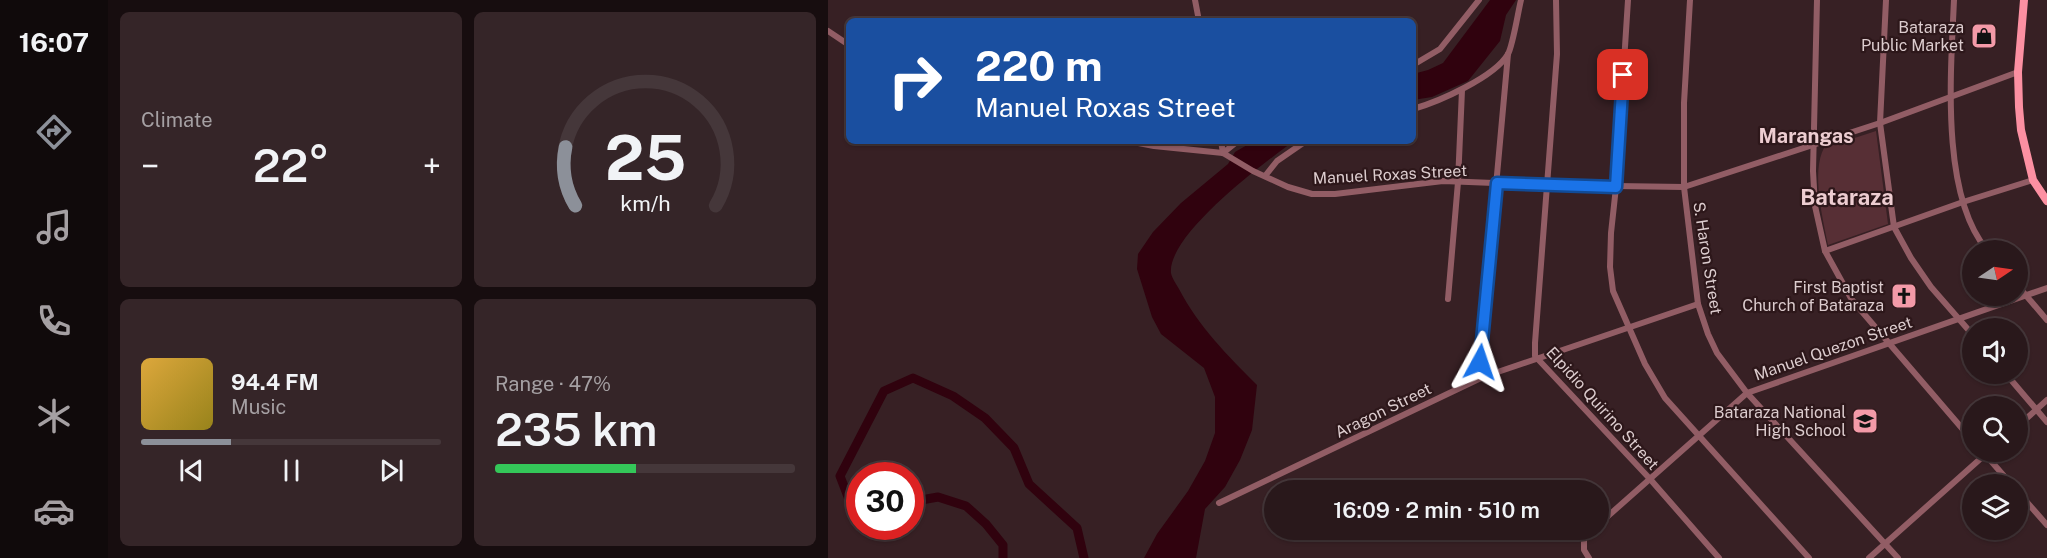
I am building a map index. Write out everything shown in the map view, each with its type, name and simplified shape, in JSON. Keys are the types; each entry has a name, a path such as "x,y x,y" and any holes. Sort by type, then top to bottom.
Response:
{"main road":[{"path":"2024,0 2018,72 2021,130 2034,180 2047,201"}],"street":[{"path":"1195,0 1198,18"},
{"path":"1416,63 1440,49 1479,0"},
{"path":"1483,377 1480,362 1508,54 1521,0"},
{"name":"Elpidio Quirino Street","path":"1556,0 1557,54 1535,343 1536,359 1650,479 1719,558"},
{"path":"1628,0 1611,233 1610,267 1613,291 1657,386 1665,398 1809,558"},
{"name":"S. Haron Street","path":"1690,0 1684,103 1684,187 1698,304 1708,334 1717,353 1747,393 1898,558"},
{"path":"1817,0 1813,171 1815,206 1825,251 1852,300 1962,429"},
{"path":"1886,0 1880,123 1894,227 1911,258 1931,287 1962,322"},
{"path":"1954,0 1949,98 1955,163 1963,202 1982,240"},
{"path":"828,31 846,43"},
{"path":"1416,108 1462,90 1490,72 1508,54"},
{"name":"Manuel Roxas Street","path":"1223,153 1253,171 1288,187 1312,194 1335,194 1434,182 1684,187 1880,123 2018,72"},
{"path":"1448,299 1458,182 1462,90"},
{"path":"1144,144 1223,153 1234,144"},
{"path":"1222,144 1223,153"},
{"path":"1265,176 1277,161 1302,144"},
{"path":"1825,251 1963,202 2034,180"},
{"name":"Manuel Quezon Street","path":"2028,296 2047,288"},
{"path":"2028,297 2047,320"},
{"name":"Aragon Street","path":"1219,503 1483,377 1698,304"},
{"name":"Manuel Quezon Street","path":"1609,515 1747,393 1996,306"},
{"path":"2014,384 2047,422"},
{"path":"2028,417 2047,400"},
{"path":"1869,558 1974,462"},
{"path":"1993,462 2003,474"},
{"path":"2028,503 2047,525"},
{"path":"1584,540 1584,550 1589,558"}],"shaded area":[{"path":"1490,0 1516,0 1506,15 1500,41 1468,81 1432,97 1416,100 1416,73 1443,63"},
{"path":"1876,131 1888,224 1828,245 1818,182 1820,158 1824,148"},
{"path":"1249,144 1290,144 1241,182 1201,220 1184,239 1174,257 1171,273 1204,328 1257,385 1252,430 1240,460 1225,487 1205,509 1196,558 1144,558 1205,461 1215,433 1215,397 1204,368 1161,334 1152,317 1137,269 1138,254 1153,232 1181,203 1228,164 1235,152"}],"waterway":[{"path":"847,462 884,391 913,378 953,396 985,418 1014,448 1029,484 1077,528 1084,558"},
{"path":"846,464 840,476 846,492"},
{"path":"924,500 938,497 966,506 986,524 1003,545 1003,558"}],"place":[{"name":"Bataraza Public Market","path":"1984,36"},
{"name":"First Baptist Church of Bataraza","path":"1904,296"},
{"name":"Bataraza National High School","path":"1865,421"}],"district":[{"name":"Marangas","path":"1806,136"},
{"name":"Bataraza","path":"1847,197"}],"route":[{"path":"1480,362 1497,183 1616,187 1623,75"}]}
